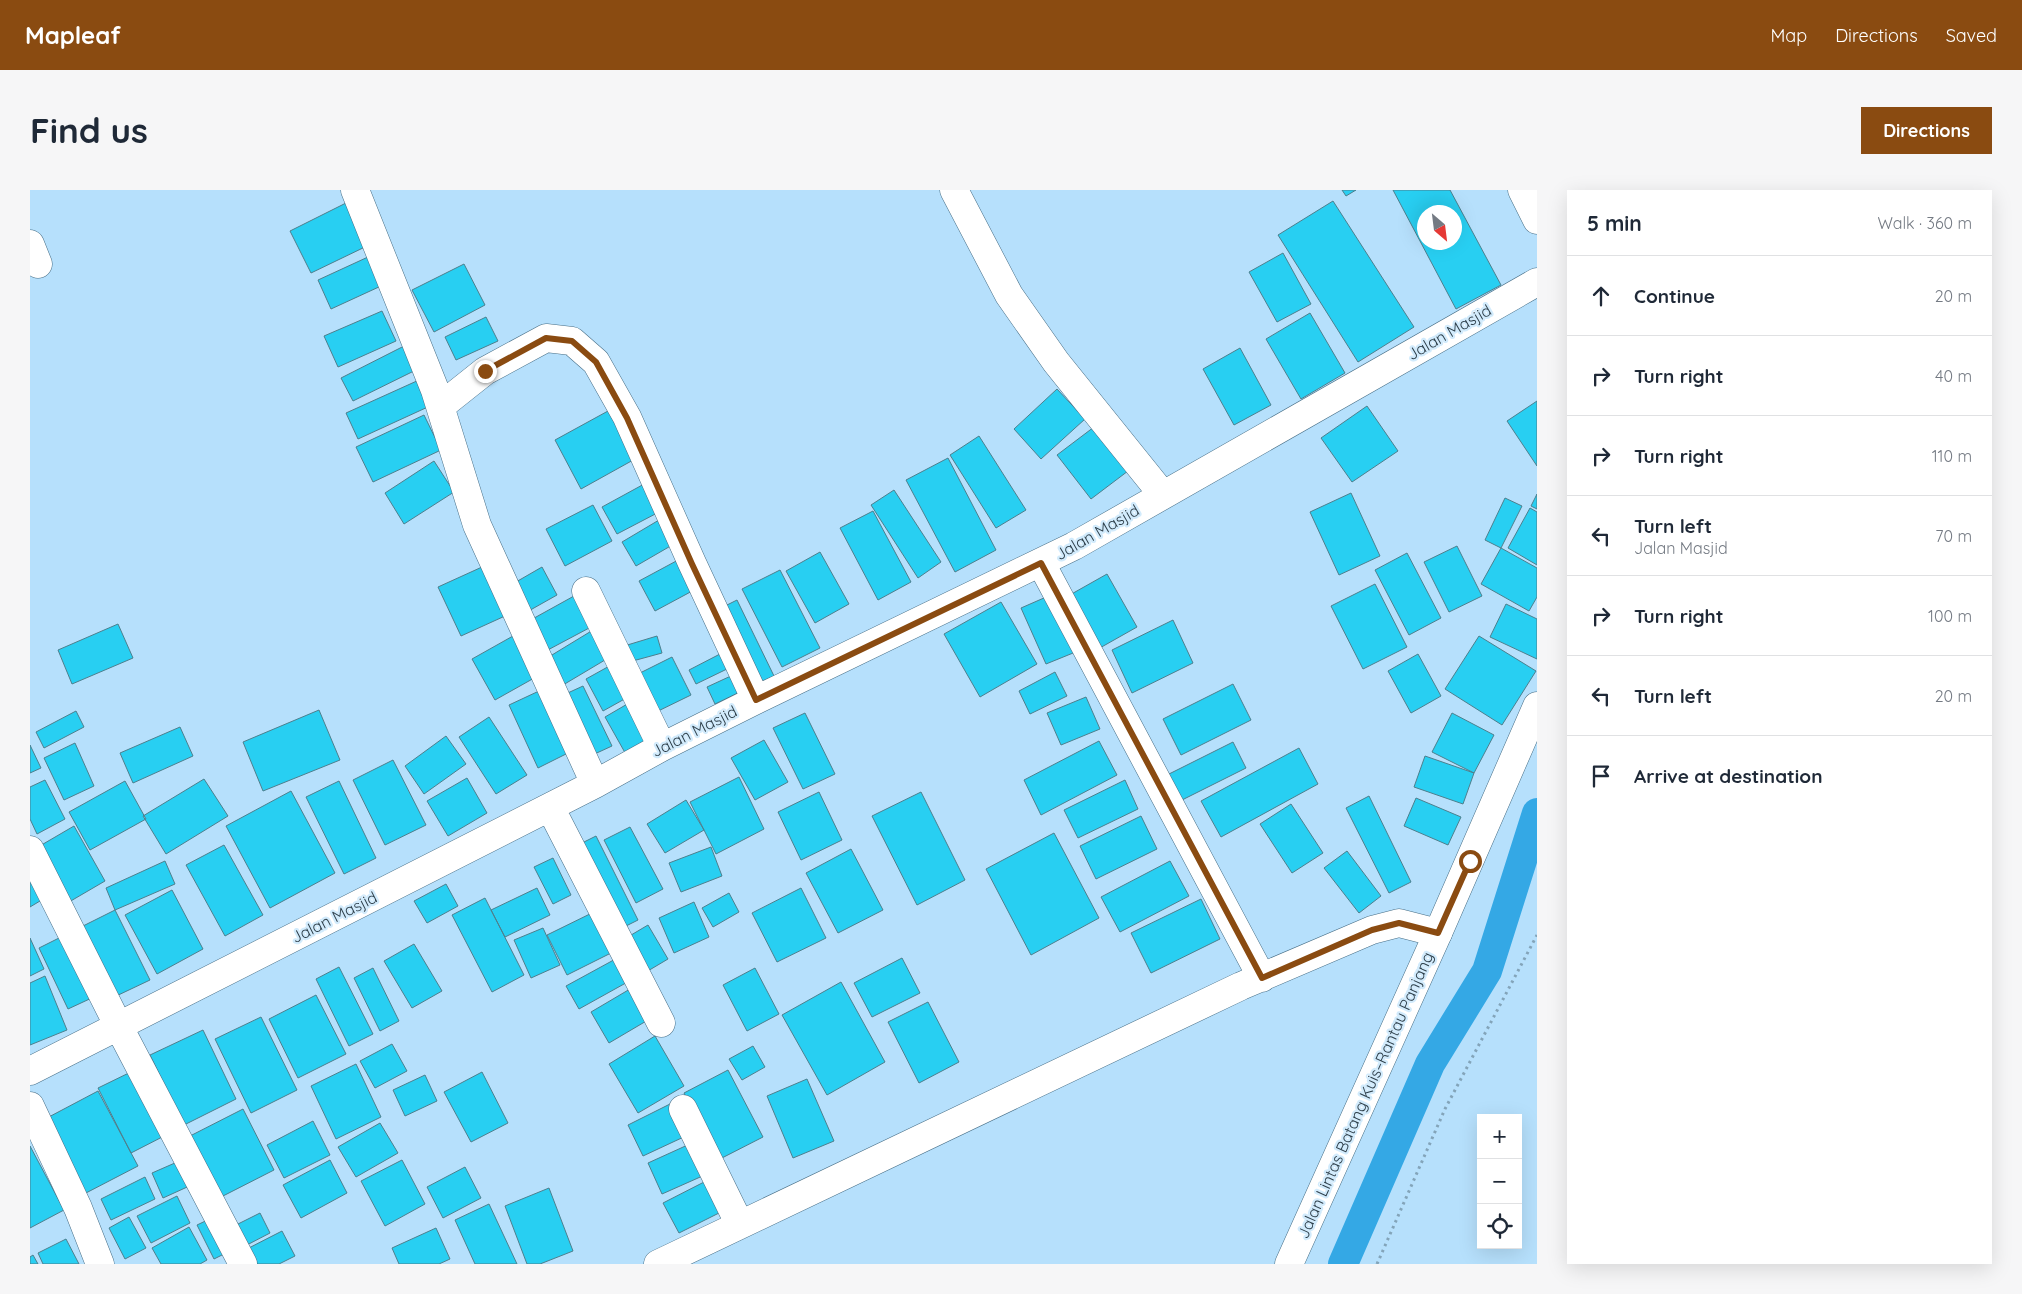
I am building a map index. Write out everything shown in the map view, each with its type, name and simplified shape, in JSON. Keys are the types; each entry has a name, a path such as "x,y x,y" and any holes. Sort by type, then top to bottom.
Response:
{"street":[{"path":"355,190 441,406 477,525 595,784"},
{"path":"954,190 1009,295 1056,362 1163,495"},
{"path":"1522,190 1537,220"},
{"name":"Jalan Masjid","path":"30,1071 595,784 662,747 1074,546 1537,282"},
{"path":"441,406 485,371 546,338 572,341 596,362 627,418 692,564 756,700"},
{"path":"1041,563 1262,978"},
{"path":"586,591 662,747"},
{"name":"Jalan Lintas Batang Kuis–Rantau Panjang","path":"1289,1264 1470,861 1537,706"},
{"path":"550,807 661,1023"},
{"path":"30,850 119,1027 243,1264"},
{"path":"658,1264 1262,978 1372,930 1399,923 1438,933"},
{"path":"30,1106 78,1208 100,1264"},
{"path":"683,1109 740,1225"}],"path":[{"path":"1377,1264 1444,1109 1537,935"}],"building":[{"path":"1342,190 1356,190 1346,196"},
{"path":"1393,190 1450,190 1458,205 1417,205 1417,235"},
{"path":"1333,201 1414,327 1358,362 1278,235"},
{"path":"346,203 367,246 311,273 290,231"},
{"path":"1462,212 1501,285 1456,309 1425,250 1462,250"},
{"path":"1283,253 1311,304 1277,322 1249,272"},
{"path":"368,257 381,286 331,309 318,280"},
{"path":"464,264 485,305 434,332 412,290"},
{"path":"382,311 396,341 338,367 324,336"},
{"path":"1310,313 1345,373 1301,399 1266,339"},
{"path":"486,317 498,341 456,360 445,337"},
{"path":"408,344 420,368 353,401 341,378"},
{"path":"1240,348 1271,405 1234,425 1203,369"},
{"path":"419,380 430,406 358,439 346,413"},
{"path":"1057,389 1085,419 1041,459 1014,429"},
{"path":"1537,401 1537,466 1507,421"},
{"path":"1367,406 1398,451 1352,482 1321,438"},
{"path":"608,411 635,459 581,489 555,440"},
{"path":"424,415 441,450 373,482 356,447"},
{"path":"1094,427 1128,471 1091,499 1057,455"},
{"path":"979,436 1026,510 996,528 950,455"},
{"path":"948,458 996,550 955,572 906,480"},
{"path":"434,461 454,492 404,524 385,493"},
{"path":"646,483 661,511 617,534 602,507"},
{"path":"894,490 941,562 918,578 871,505"},
{"path":"1351,493 1380,556 1339,575 1310,512"},
{"path":"1537,494 1537,509 1531,506"},
{"path":"1505,498 1522,506 1501,548 1485,540"},
{"path":"593,505 612,541 565,566 546,529"},
{"path":"1530,508 1537,512 1537,565 1508,548"},
{"path":"873,511 911,582 878,600 840,528"},
{"path":"659,520 674,544 636,566 622,542"},
{"path":"1457,546 1482,596 1449,612 1424,562"},
{"path":"1501,548 1537,568 1537,597 1529,611 1481,584"},
{"path":"820,552 849,604 815,623 786,571"},
{"path":"1407,553 1441,618 1409,635 1375,570"},
{"path":"680,559 696,589 655,611 639,581"},
{"path":"482,567 505,616 461,636 438,587"},
{"path":"542,567 557,595 525,613 509,586"},
{"path":"780,570 820,648 782,667 742,589"},
{"path":"1107,574 1137,627 1098,649 1068,596"},
{"path":"1375,584 1407,647 1363,669 1331,606"},
{"path":"1053,594 1078,651 1046,664 1021,608"},
{"path":"574,596 591,627 544,652 527,622"},
{"path":"737,600 774,676 756,684 719,609"},
{"path":"1001,602 1037,664 980,697 944,634"},
{"path":"1506,604 1537,619 1537,659 1490,637"},
{"path":"1173,620 1193,663 1132,693 1112,650"},
{"path":"118,624 133,658 72,684 58,650"},
{"path":"593,630 610,657 563,685 547,658"},
{"path":"513,636 536,677 495,700 472,659"},
{"path":"657,636 662,653 629,662 624,646"},
{"path":"1479,636 1536,671 1502,725 1445,689"},
{"path":"720,654 727,669 696,684 689,670"},
{"path":"1418,654 1441,696 1411,713 1388,671"},
{"path":"672,657 691,695 652,714 634,676"},
{"path":"613,664 630,696 603,711 586,679"},
{"path":"1055,672 1067,696 1030,714 1019,691"},
{"path":"733,675 742,691 715,704 707,687"},
{"path":"1233,684 1251,720 1181,755 1163,719"},
{"path":"583,686 612,746 588,757 559,697"},
{"path":"539,691 568,753 538,768 509,705"},
{"path":"1086,697 1100,729 1061,745 1047,713"},
{"path":"629,703 653,744 628,758 605,717"},
{"path":"319,710 340,760 263,791 243,742"},
{"path":"76,711 84,727 44,748 36,732"},
{"path":"805,713 835,774 803,789 773,728"},
{"path":"1452,713 1494,735 1474,773 1432,752"},
{"path":"489,717 527,775 496,794 459,737"},
{"path":"180,727 193,756 133,783 120,753"},
{"path":"446,736 466,764 424,794 405,766"},
{"path":"764,740 788,782 755,800 731,758"},
{"path":"1099,741 1117,775 1041,815 1024,780"},
{"path":"1233,742 1246,768 1180,801 1167,775"},
{"path":"75,743 94,786 64,800 44,758"},
{"path":"30,745 41,768 30,773"},
{"path":"1299,748 1318,784 1221,837 1201,801"},
{"path":"1425,756 1474,773 1463,804 1414,787"},
{"path":"393,760 426,825 385,845 353,780"},
{"path":"739,777 764,829 716,854 690,802"},
{"path":"467,778 487,813 448,836 427,801"},
{"path":"204,779 228,816 166,854 143,816"},
{"path":"45,780 65,819 37,834 30,819 30,787"},
{"path":"1125,780 1138,809 1078,838 1064,810"},
{"path":"125,781 146,819 90,850 69,812"},
{"path":"339,781 376,858 344,874 306,797"},
{"path":"291,791 335,873 270,908 226,826"},
{"path":"819,792 842,840 801,860 778,812"},
{"path":"921,792 965,880 917,905 872,816"},
{"path":"1369,796 1411,882 1389,893 1346,808"},
{"path":"1416,798 1461,817 1448,845 1404,826"},
{"path":"686,800 704,830 665,853 647,824"},
{"path":"1291,804 1323,853 1292,873 1260,824"},
{"path":"1141,816 1157,849 1096,879 1080,846"},
{"path":"74,826 105,881 69,902 38,847"},
{"path":"630,827 663,889 636,903 604,840"},
{"path":"1054,833 1099,918 1031,955 986,869"},
{"path":"596,836 638,920 618,930 576,846"},
{"path":"224,845 263,915 225,936 186,865"},
{"path":"711,847 722,876 681,892 669,863"},
{"path":"851,849 883,910 838,933 806,873"},
{"path":"1347,851 1381,896 1359,913 1324,868"},
{"path":"553,858 571,895 553,904 534,867"},
{"path":"165,861 175,884 115,910 106,888"},
{"path":"1170,861 1189,896 1120,932 1101,897"},
{"path":"30,872 45,898 30,907"},
{"path":"446,884 458,906 427,923 414,901"},
{"path":"537,888 550,915 505,937 491,910"},
{"path":"801,888 826,938 777,962 752,913"},
{"path":"172,890 203,949 157,974 125,915"},
{"path":"729,893 739,912 713,927 702,908"},
{"path":"485,898 524,975 492,992 452,915"},
{"path":"1201,899 1220,939 1151,973 1131,933"},
{"path":"694,902 709,937 674,953 659,918"},
{"path":"115,910 150,980 112,998 77,929"},
{"path":"598,910 617,950 567,975 547,935"},
{"path":"648,925 668,959 641,975 621,941"},
{"path":"543,928 560,965 531,978 514,940"},
{"path":"67,934 96,996 68,1009 39,948"},
{"path":"30,938 44,969 30,976"},
{"path":"414,944 442,991 412,1008 384,961"},
{"path":"621,956 633,979 579,1009 566,986"},
{"path":"902,958 920,993 872,1017 854,983"},
{"path":"339,967 373,1034 349,1046 316,979"},
{"path":"373,968 399,1021 380,1031 354,978"},
{"path":"755,968 779,1014 747,1031 723,985"},
{"path":"45,976 67,1030 30,1045 30,983"},
{"path":"841,982 885,1062 827,1095 782,1015"},
{"path":"630,989 648,1020 609,1043 591,1012"},
{"path":"316,995 346,1054 298,1078 269,1019"},
{"path":"928,1002 959,1062 919,1083 888,1022"},
{"path":"261,1017 297,1090 251,1113 215,1039"},
{"path":"203,1030 236,1099 184,1125 150,1055"},
{"path":"655,1036 684,1086 638,1113 609,1064"},
{"path":"392,1044 407,1071 375,1088 360,1061"},
{"path":"753,1046 765,1067 742,1080 729,1059"},
{"path":"356,1064 381,1117 336,1139 311,1086"},
{"path":"137,1069 170,1133 131,1153 98,1088"},
{"path":"728,1070 763,1137 718,1160 684,1093"},
{"path":"482,1072 508,1123 471,1142 444,1092"},
{"path":"425,1075 437,1101 405,1116 393,1090"},
{"path":"807,1079 834,1141 793,1158 767,1096"},
{"path":"98,1091 138,1166 84,1194 45,1119"},
{"path":"672,1103 688,1135 643,1156 628,1125"},
{"path":"243,1109 274,1170 221,1197 190,1136"},
{"path":"313,1121 330,1155 284,1178 267,1145"},
{"path":"380,1123 398,1153 356,1177 338,1147"},
{"path":"692,1143 707,1174 662,1194 648,1163"},
{"path":"30,1146 64,1210 30,1228"},
{"path":"184,1159 196,1183 163,1198 152,1173"},
{"path":"330,1160 347,1193 301,1218 283,1185"},
{"path":"402,1160 425,1204 385,1226 361,1181"},
{"path":"465,1167 481,1198 443,1218 427,1187"},
{"path":"145,1177 155,1199 111,1220 101,1199"},
{"path":"708,1180 723,1211 679,1233 663,1203"},
{"path":"549,1188 573,1251 540,1264 527,1264 505,1206"},
{"path":"177,1196 190,1223 151,1243 137,1216"},
{"path":"489,1204 517,1264 475,1264 455,1220"},
{"path":"260,1213 270,1233 245,1246 234,1226"},
{"path":"216,1216 232,1250 214,1259 197,1225"},
{"path":"129,1217 146,1248 125,1259 109,1228"},
{"path":"189,1227 207,1260 200,1264 161,1264 152,1248"},
{"path":"436,1228 450,1259 439,1264 399,1264 392,1248"},
{"path":"282,1231 295,1256 279,1264 249,1264 243,1251"},
{"path":"66,1239 79,1264 43,1264 38,1253"},
{"path":"33,1255 38,1264 30,1264 30,1257"}],"waterway":[{"path":"1343,1264 1430,1064 1487,971 1537,813"}],"route":[{"path":"485,371 546,338 572,341 596,362 627,418 692,564 756,700 1041,563 1262,978 1372,930 1399,923 1438,933 1470,861"}]}
